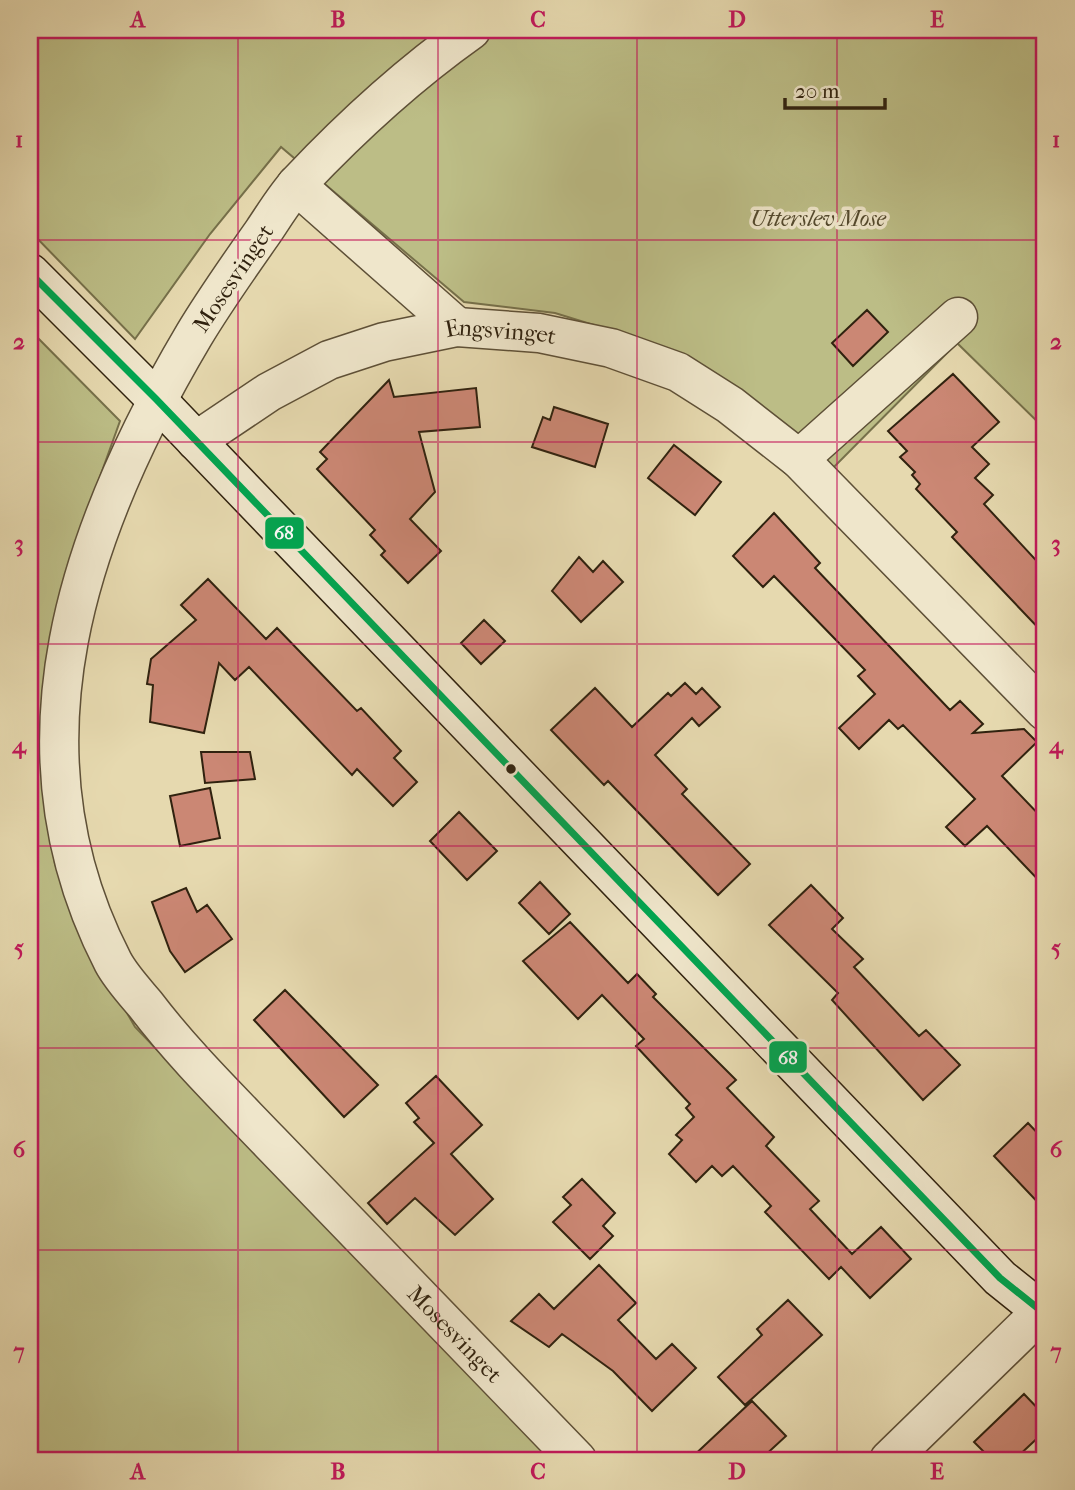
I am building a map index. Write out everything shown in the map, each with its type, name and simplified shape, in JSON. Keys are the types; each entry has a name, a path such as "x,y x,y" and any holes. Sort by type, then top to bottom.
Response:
{"street":[{"name":"Mosesvinget","path":"471,30 440,52 361,122 296,185 217,296 156,399 121,472 94,544 72,626 57,722 62,812 83,890 115,965 177,1046 577,1460"},
{"path":"296,185 457,327"},
{"path":"30,273 156,399 1000,1278 1044,1311 889,1460"},
{"path":"799,459 958,317"},
{"name":"Engsvinget","path":"196,441 269,392 329,360 384,342 457,327 563,338 611,348 678,372 730,405 799,459 1045,710"}],"green space":[{"name":"Utterslev Mose","path":"30,30 1045,30 1045,429 957,343 833,468 642,340 555,313 464,302 281,147 210,234 135,339 30,231"},
{"path":"30,330 120,421 73,552 43,784 55,864 82,934 135,1027 552,1460 30,1460"}],"building":[{"path":"867,310 888,332 853,366 832,343"},
{"path":"953,374 999,422 972,447 989,464 975,478 993,495 984,504 1045,570 1045,635 952,537 957,532 916,489 920,484 912,475 915,472 900,457 907,451 888,431"},
{"path":"389,380 394,397 476,388 480,427 419,432 435,492 410,519 441,551 408,583 381,555 385,551 370,535 375,530 317,469 327,459 320,452"},
{"path":"554,407 608,424 595,467 532,447 543,417 550,420"},
{"path":"674,445 721,482 695,515 648,478"},
{"path":"774,513 820,563 815,568 950,710 960,701 983,724 973,733 1024,729 1037,742 1002,776 1045,821 1045,887 987,826 965,846 946,827 975,799 903,725 898,729 889,720 859,749 839,728 875,694 858,676 865,670 774,576 763,587 733,556"},
{"path":"579,557 593,572 603,561 623,582 581,622 552,591"},
{"path":"208,579 266,639 277,628 357,711 361,708 401,751 394,758 417,782 393,806 357,769 352,775 249,667 235,680 219,663 204,733 150,722 153,685 147,684 151,659 196,620 181,605"},
{"path":"484,620 505,641 481,664 461,643"},
{"path":"685,683 696,694 702,688 720,707 699,726 692,718 655,755 687,789 682,794 750,864 718,895 608,781 604,785 551,730 595,688 632,727 668,693 671,696"},
{"path":"201,752 250,752 255,779 205,783"},
{"path":"210,788 220,838 180,846 170,796"},
{"path":"459,812 497,851 467,880 430,841"},
{"path":"540,882 570,914 549,934 519,903"},
{"path":"811,885 843,918 832,929 863,959 854,967 919,1036 926,1030 960,1065 923,1100 832,1000 838,993 769,925"},
{"path":"186,888 197,912 207,905 232,939 185,972 170,951 152,902"},
{"path":"570,922 628,983 637,974 656,994 653,997 736,1080 727,1088 774,1137 766,1146 819,1201 810,1209 852,1254 881,1227 911,1259 870,1298 841,1267 829,1279 765,1212 771,1206 733,1166 722,1176 712,1166 696,1182 669,1154 682,1140 676,1135 694,1117 686,1108 690,1104 636,1046 644,1039 602,995 578,1019 523,961"},
{"path":"285,990 378,1085 344,1117 254,1020"},
{"path":"436,1076 482,1125 451,1154 493,1199 455,1235 415,1198 387,1224 368,1203 434,1143 414,1122 419,1118 406,1103"},
{"path":"1028,1123 1045,1141 1045,1210 994,1156"},
{"path":"582,1179 615,1213 603,1226 613,1236 590,1259 553,1222 571,1205 563,1197"},
{"path":"599,1265 636,1303 618,1320 656,1359 672,1344 696,1368 652,1411 613,1371 562,1334 549,1347 511,1321 539,1294 554,1309"},
{"path":"788,1300 822,1335 745,1405 718,1377 762,1335 757,1329"},
{"path":"1024,1394 1045,1416 1045,1431 1014,1460 992,1460 974,1442"},
{"path":"752,1401 786,1436 760,1460 689,1460"}],"transit line":[{"name":"68","path":"30,273 156,399 1000,1278 1045,1314"}]}
